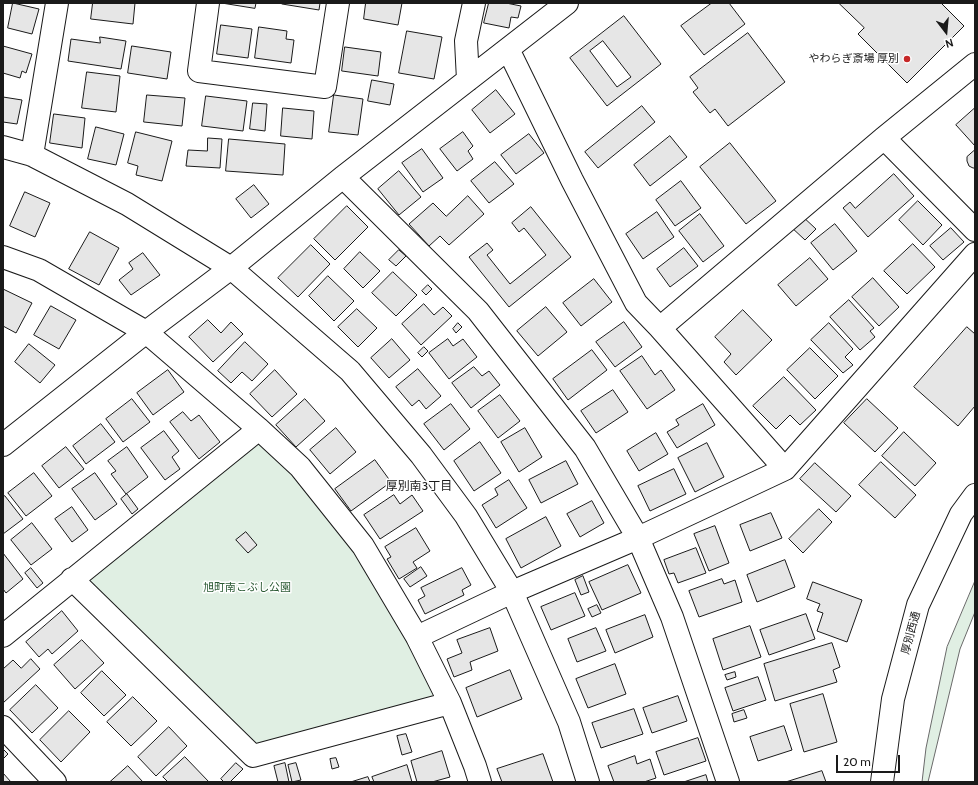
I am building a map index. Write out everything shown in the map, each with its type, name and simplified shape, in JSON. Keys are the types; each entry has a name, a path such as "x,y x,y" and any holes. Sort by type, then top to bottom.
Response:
{"street":[{"path":"32,155 57,3"},
{"path":"208,3 198,71 325,87 338,3"},
{"path":"468,80 466,40 474,3"},
{"path":"3,445 146,332 231,268 343,178 567,3"},
{"path":"508,49 572,180 636,303 785,469"},
{"path":"660,328 884,138 975,64"},
{"path":"884,138 975,230"},
{"path":"3,147 32,155 127,204 231,268 350,371 421,455 466,516 512,592 570,722 588,782"},
{"path":"343,178 478,311 585,448 638,538 672,617 728,782"},
{"path":"417,637 512,592 638,538 785,469 975,254"},
{"path":"3,257 38,270 146,332 300,467 363,546 417,637 450,703 480,782"},
{"path":"3,636 259,430"},
{"name":"厚別西通","path":"882,782 894,699 918,605 961,514 975,495"},
{"path":"72,579 253,756 450,703"},
{"path":"3,727 52,781"}],"green space":[{"name":"旭町南こぶし公園","path":"259,429 363,546 450,703 253,756 72,579"},
{"path":"975,581 975,612 960,649 928,782 922,782 926,748 947,647"}],"building":[{"path":"13,3 39,9 32,34 8,28"},
{"path":"93,3 135,3 133,24 91,19"},
{"path":"222,3 256,3 255,8"},
{"path":"282,3 320,3 319,10"},
{"path":"366,3 402,3 398,25 364,19"},
{"path":"489,3 506,3 521,6 518,18 511,17 509,28 484,23"},
{"path":"712,3 729,3 745,24 704,55 681,26"},
{"name":"やわらぎ斎場 厚別","path":"839,3 941,3 964,26 907,83 858,34 864,28"},
{"path":"624,16 661,64 607,106 570,58","holes":["603,41 631,77 617,87 590,51"]},
{"path":"221,25 252,29 248,58 217,54"},
{"path":"259,27 287,31 286,39 294,40 291,63 255,58"},
{"path":"407,31 442,37 434,79 399,73"},
{"path":"748,33 785,82 728,126 715,109 710,113 693,92 698,88 690,77"},
{"path":"100,37 126,41 121,69 68,61 71,39 100,43"},
{"path":"3,46 32,54 26,73 22,71 20,78 3,73"},
{"path":"132,46 171,52 167,79 128,73"},
{"path":"345,47 381,52 378,76 342,71"},
{"path":"87,72 120,76 116,112 82,108"},
{"path":"372,80 394,84 390,105 368,101"},
{"path":"496,90 515,114 490,133 472,110"},
{"path":"147,95 185,98 182,126 144,122"},
{"path":"334,95 363,99 358,135 329,132"},
{"path":"206,96 247,101 243,131 202,126"},
{"path":"3,97 22,100 17,124 3,122"},
{"path":"253,103 267,104 265,131 250,129"},
{"path":"642,106 655,122 598,168 585,152"},
{"path":"283,108 314,111 312,139 281,136"},
{"path":"975,108 975,146 956,125"},
{"path":"54,114 85,118 82,148 50,143"},
{"path":"96,127 124,134 116,165 88,159"},
{"path":"136,132 172,141 162,181 136,175 138,166 128,163"},
{"path":"463,132 473,146 468,151 473,159 457,171 440,149"},
{"path":"529,134 544,153 516,174 501,155"},
{"path":"670,136 687,157 650,186 634,165"},
{"path":"208,138 222,139 220,168 186,166 188,150 207,151"},
{"path":"229,139 285,144 283,175 226,171"},
{"path":"730,143 776,201 746,224 700,167"},
{"path":"422,149 443,178 423,192 402,163"},
{"path":"975,150 975,168 973,168 969,166 967,157"},
{"path":"495,162 514,184 489,203 471,181"},
{"path":"399,171 421,197 399,215 378,189"},
{"path":"894,174 914,196 868,237 843,208 850,202 855,208"},
{"path":"681,181 701,208 675,226 656,200"},
{"path":"254,185 269,204 251,218 236,199"},
{"path":"25,192 50,203 35,237 10,226"},
{"path":"468,196 484,214 449,245 440,236 429,246 409,224 433,203 446,216"},
{"path":"918,201 942,225 923,245 899,220"},
{"path":"347,206 368,227 335,260 314,239"},
{"path":"531,207 571,257 509,307 469,257 487,243 493,250 487,255 510,284 546,255 524,228 519,232 512,223"},
{"path":"657,212 674,237 643,259 626,234"},
{"path":"700,214 724,246 703,262 679,231"},
{"path":"801,215 816,229 805,240 790,226"},
{"path":"835,224 857,251 833,270 811,243"},
{"path":"951,228 964,242 943,260 930,246"},
{"path":"90,232 119,248 99,285 69,269"},
{"path":"913,244 935,267 907,294 884,271"},
{"path":"311,245 330,264 298,297 278,278"},
{"path":"684,248 698,266 670,287 657,269"},
{"path":"399,250 406,256 396,266 389,260"},
{"path":"360,252 380,271 363,288 344,269"},
{"path":"143,253 160,275 131,295 119,280 133,269 129,263"},
{"path":"810,258 828,279 796,306 778,285"},
{"path":"393,272 417,295 396,316 372,293"},
{"path":"328,276 354,301 334,321 309,296"},
{"path":"873,278 899,307 879,326 852,297"},
{"path":"594,279 612,302 581,326 563,303"},
{"path":"428,285 432,289 426,295 422,291"},
{"path":"3,289 32,303 16,333 3,326"},
{"path":"849,300 874,328 870,331 875,337 860,350 830,317"},
{"path":"424,304 434,315 443,307 452,316 421,345 402,324"},
{"path":"51,306 76,320 59,349 34,335"},
{"path":"546,307 567,332 538,356 517,331"},
{"path":"357,309 377,328 358,347 338,327"},
{"path":"743,310 772,340 736,375 724,362 731,354 715,337"},
{"path":"208,320 221,333 231,322 243,334 213,362 189,337"},
{"path":"624,322 642,347 615,367 596,342"},
{"path":"458,323 462,327 456,333 453,329"},
{"path":"829,323 853,349 845,357 853,365 843,373 811,340"},
{"path":"967,327 975,334 975,406 958,426 914,387"},
{"path":"392,339 410,360 389,378 371,358"},
{"path":"448,339 453,346 463,339 477,357 449,379 429,353"},
{"path":"245,342 268,364 252,381 242,372 231,383 218,371"},
{"path":"29,344 55,365 40,383 15,362"},
{"path":"424,347 428,351 422,357 418,353"},
{"path":"810,348 838,376 815,399 787,370"},
{"path":"592,350 607,370 568,400 553,379"},
{"path":"642,356 655,375 661,370 675,390 647,409 620,371"},
{"path":"474,367 482,376 489,371 500,385 471,408 452,383"},
{"path":"418,369 441,396 426,409 419,400 412,406 396,387"},
{"path":"168,370 184,392 153,415 137,393"},
{"path":"275,370 297,394 272,417 250,394"},
{"path":"784,377 816,410 800,425 790,415 776,429 753,406"},
{"path":"613,390 628,412 596,433 581,411"},
{"path":"500,395 520,421 498,438 478,411"},
{"path":"132,399 150,422 123,442 106,419"},
{"path":"305,399 325,421 296,447 276,425"},
{"path":"867,399 898,428 875,452 844,423"},
{"path":"451,404 470,429 444,450 424,424"},
{"path":"703,404 715,425 677,448 667,432 679,425 676,420"},
{"path":"183,412 191,421 199,415 220,442 199,459 170,422"},
{"path":"101,424 115,442 86,464 73,446"},
{"path":"336,428 356,452 330,474 310,450"},
{"path":"525,428 542,457 519,472 501,442"},
{"path":"164,431 179,451 172,457 180,469 165,480 141,448"},
{"path":"904,432 936,463 915,486 882,456"},
{"path":"656,433 668,454 639,471 627,451"},
{"path":"480,442 501,473 474,491 454,461"},
{"path":"707,443 724,477 695,492 678,458"},
{"path":"66,447 84,469 59,488 42,466"},
{"path":"127,447 148,477 126,494 111,474 116,471 108,461"},
{"path":"375,460 391,482 351,511 335,489"},
{"path":"566,461 578,484 541,503 529,480"},
{"path":"881,462 916,495 895,518 859,485"},
{"path":"815,463 851,496 836,512 800,479"},
{"path":"674,469 686,494 650,511 638,486"},
{"path":"34,473 52,496 26,516 8,493"},
{"path":"95,473 117,504 95,520 72,489"},
{"path":"509,480 527,508 496,528 482,505 498,495 495,489"},
{"path":"127,494 138,509 132,514 121,499"},
{"path":"394,495 400,504 412,495 423,511 380,539 364,515"},
{"path":"5,496 23,519 3,534 3,497"},
{"path":"592,501 604,523 580,537 567,514"},
{"path":"72,507 88,530 72,542 55,519"},
{"path":"819,509 832,522 803,553 789,539"},
{"path":"771,513 782,538 750,551 740,525"},
{"path":"546,517 561,546 521,568 506,539"},
{"path":"32,523 52,549 31,565 11,540"},
{"path":"715,526 729,563 709,571 694,534"},
{"path":"416,528 430,551 413,562 417,568 399,579 387,559 391,557 385,547"},
{"path":"246,532 257,545 248,553 236,540"},
{"path":"696,548 706,573 678,583 674,573 669,574 664,560"},
{"path":"3,553 23,579 6,593 3,589"},
{"path":"785,560 795,587 757,602 747,575"},
{"path":"628,565 641,593 602,610 589,582"},
{"path":"421,567 427,576 410,587 404,579"},
{"path":"31,568 43,583 37,588 25,573"},
{"path":"462,568 471,585 462,590 464,595 425,614 418,600 425,596 421,588"},
{"path":"583,576 589,592 581,595 575,580"},
{"path":"722,579 724,584 735,580 742,602 699,617 689,591"},
{"path":"813,582 862,600 847,642 817,631 823,613 817,611 820,604 807,599"},
{"path":"575,593 585,616 551,630 541,607"},
{"path":"597,605 601,613 592,617 588,609"},
{"path":"62,611 78,631 52,654 48,649 39,657 26,642"},
{"path":"806,614 815,639 769,655 760,630"},
{"path":"645,615 653,637 615,653 606,630"},
{"path":"750,626 761,657 723,670 713,639"},
{"path":"490,628 498,651 470,662 472,670 454,677 447,659 462,653 457,640"},
{"path":"596,628 606,651 577,662 568,639"},
{"path":"82,640 104,663 75,689 54,665"},
{"path":"832,643 840,667 833,670 837,682 775,701 764,664"},
{"path":"31,659 40,669 3,703 3,669 13,660 21,668"},
{"path":"615,664 626,694 588,708 576,679"},
{"path":"510,670 522,699 477,717 466,688"},
{"path":"102,671 126,695 104,716 81,693"},
{"path":"735,672 736,677 727,680 725,675"},
{"path":"758,677 766,700 733,711 725,688"},
{"path":"36,685 58,708 32,733 10,710"},
{"path":"823,694 837,742 804,752 790,704"},
{"path":"678,696 687,721 652,733 643,708"},
{"path":"133,697 157,721 131,746 107,722"},
{"path":"634,709 643,734 601,748 592,723"},
{"path":"744,710 747,718 734,722 732,714"},
{"path":"69,711 90,732 61,762 40,740"},
{"path":"784,726 792,750 758,761 750,737"},
{"path":"169,727 187,746 156,776 138,757"},
{"path":"406,734 412,752 402,755 397,736"},
{"path":"698,738 706,761 664,775 656,752"},
{"path":"3,749 8,754 3,759"},
{"path":"442,751 450,777 432,782 417,782 411,761"},
{"path":"543,754 553,782 502,782 497,769"},
{"path":"635,756 637,764 650,759 656,778 644,782 614,782 608,766"},
{"path":"185,757 209,782 168,782 163,777"},
{"path":"336,758 339,767 332,769 330,759"},
{"path":"236,763 243,769 230,782 224,782 221,779"},
{"path":"285,763 289,782 278,782 274,766"},
{"path":"296,763 301,780 292,782 288,765"},
{"path":"407,765 412,782 374,782 372,777"},
{"path":"128,766 143,782 110,782"},
{"path":"822,771 826,782 786,782"},
{"path":"3,773 11,782 3,782"},
{"path":"706,775 708,782 684,782"},
{"path":"368,777 370,782 351,782"}],"place":[{"name":"やわらぎ斎場 厚別","path":"907,59"}],"district":[{"name":"厚別南3丁目","path":"419,486"}]}
